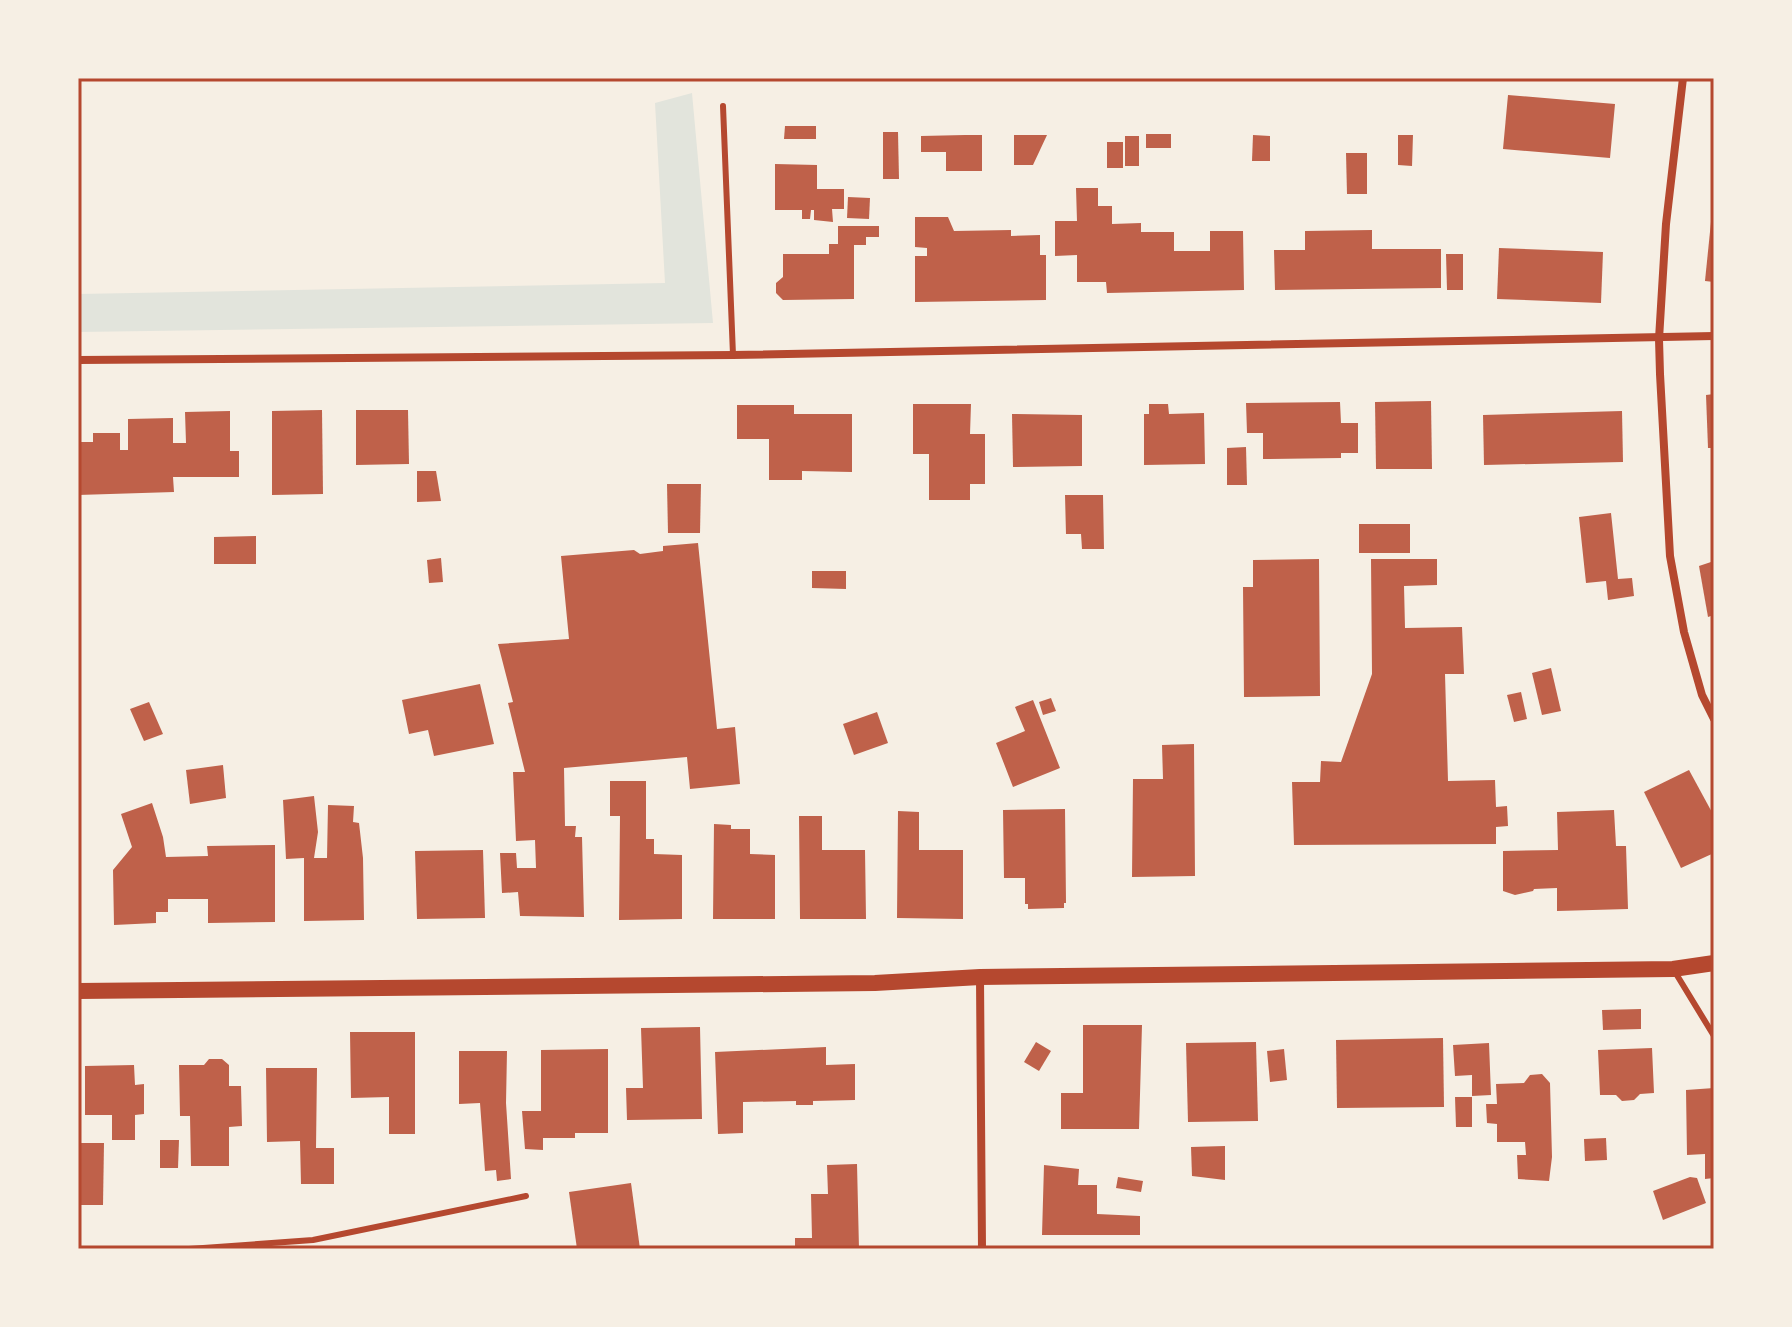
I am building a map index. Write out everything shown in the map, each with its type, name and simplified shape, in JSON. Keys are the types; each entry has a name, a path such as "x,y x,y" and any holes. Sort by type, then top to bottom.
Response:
{"main road":[{"path":"78,991 875,983 980,977 1673,969 1714,963"}],"street":[{"path":"1683,78 1666,224 1659,339 1670,556 1684,632 1702,695 1714,719"},
{"path":"78,360 733,355 1714,336"},
{"path":"980,977 982,1249"}],"lane":[{"path":"723,106 733,355"},
{"path":"1673,969 1714,1036"},
{"path":"189,1249 313,1240 526,1196"}],"shaded area":[{"path":"692,93 713,323 78,332 78,294 665,283 655,103"}],"building":[{"path":"1508,95 1615,104 1610,158 1503,149"},
{"path":"785,126 816,126 816,139 784,139"},
{"path":"883,132 898,132 899,179 883,179"},
{"path":"1146,134 1171,134 1171,148 1146,148"},
{"path":"982,135 982,171 946,171 946,152 921,152 921,136"},
{"path":"1014,135 1047,135 1033,165 1014,165"},
{"path":"1253,135 1270,136 1270,161 1252,161"},
{"path":"1398,135 1413,135 1412,166 1398,165"},
{"path":"1125,136 1139,136 1139,166 1125,166"},
{"path":"1107,142 1123,142 1123,168 1107,168"},
{"path":"1346,153 1367,153 1367,194 1347,194"},
{"path":"775,164 817,165 817,189 844,189 844,209 832,209 833,222 814,220 814,210 811,210 810,219 802,219 802,210 775,210"},
{"path":"1076,188 1098,188 1098,206 1112,206 1112,224 1141,223 1141,232 1174,232 1174,251 1210,251 1210,231 1243,231 1244,290 1107,293 1106,282 1077,282 1077,255 1055,256 1055,221 1077,221"},
{"path":"848,197 870,198 869,219 847,218"},
{"path":"1714,212 1714,282 1705,281"},
{"path":"915,217 948,217 954,231 1011,230 1011,236 1040,235 1040,255 1046,255 1046,300 915,302 915,256 927,256 927,248 915,247"},
{"path":"838,226 879,226 879,237 866,237 866,245 854,245 854,299 783,300 776,293 776,283 783,277 783,254 829,254 829,244 838,244"},
{"path":"1372,230 1372,249 1441,249 1441,288 1275,290 1274,250 1305,250 1305,231"},
{"path":"1499,248 1603,252 1601,303 1497,299"},
{"path":"1446,254 1463,254 1463,290 1447,290"},
{"path":"1714,394 1714,448 1708,448 1706,395"},
{"path":"1431,401 1432,469 1376,469 1375,402"},
{"path":"1340,402 1341,423 1358,423 1358,453 1341,453 1341,458 1263,459 1263,433 1247,433 1246,403"},
{"path":"913,404 971,404 970,434 985,434 985,484 970,484 970,500 929,500 929,454 913,454"},
{"path":"1149,404 1168,404 1169,414 1204,413 1205,464 1144,465 1144,414 1149,414"},
{"path":"737,405 794,405 794,414 852,414 852,472 802,471 802,480 769,480 769,439 737,439"},
{"path":"322,410 323,494 272,495 272,411"},
{"path":"356,410 408,410 409,464 356,465"},
{"path":"230,411 230,451 239,451 239,477 173,477 174,492 78,495 78,442 93,442 93,433 120,433 120,450 128,450 128,419 173,418 173,443 186,443 185,412"},
{"path":"1622,411 1623,462 1484,465 1483,415"},
{"path":"1012,414 1082,415 1082,466 1013,467"},
{"path":"1246,447 1247,485 1227,485 1227,448"},
{"path":"417,471 436,471 441,501 417,502"},
{"path":"667,484 701,484 700,533 668,533"},
{"path":"1065,495 1103,495 1104,549 1082,549 1081,534 1066,534"},
{"path":"1611,513 1618,579 1632,578 1634,596 1608,600 1606,581 1586,583 1579,517"},
{"path":"1359,524 1410,524 1410,553 1359,553"},
{"path":"256,536 256,564 214,564 214,537"},
{"path":"698,543 717,729 735,727 740,784 690,789 687,757 564,768 565,826 576,826 575,837 582,837 584,917 520,916 518,892 502,893 500,853 516,853 517,868 536,868 535,840 516,841 513,772 525,772 508,703 513,702 498,644 569,639 561,556 634,550 640,554 663,551 663,546"},
{"path":"441,558 443,582 429,583 427,560"},
{"path":"1319,559 1320,696 1244,697 1243,587 1253,587 1253,560"},
{"path":"1371,559 1437,559 1437,585 1404,586 1405,628 1462,627 1464,674 1445,674 1448,781 1495,780 1496,807 1507,806 1508,826 1496,827 1496,844 1294,845 1292,782 1320,782 1321,761 1341,762 1372,674"},
{"path":"1714,561 1714,615 1708,617 1699,566"},
{"path":"812,571 846,571 846,589 812,588"},
{"path":"1551,668 1561,711 1542,715 1532,673"},
{"path":"480,684 494,744 434,756 428,730 409,734 402,700"},
{"path":"1521,692 1527,719 1514,722 1507,695"},
{"path":"1051,698 1056,711 1043,715 1039,702"},
{"path":"1033,700 1060,768 1013,787 996,743 1025,731 1015,707"},
{"path":"149,702 163,734 144,741 130,709"},
{"path":"877,712 888,743 854,755 843,724"},
{"path":"1194,744 1195,876 1132,877 1133,779 1163,779 1162,745"},
{"path":"223,765 226,798 190,804 186,770"},
{"path":"1689,770 1714,816 1714,853 1681,868 1644,792"},
{"path":"610,781 646,781 646,839 654,839 654,854 682,855 682,919 619,920 620,816 610,816"},
{"path":"314,796 318,832 314,858 327,858 328,805 354,806 353,822 359,823 363,858 364,920 304,921 304,858 286,859 283,800"},
{"path":"152,803 166,857 208,856 207,846 275,845 275,922 208,923 208,899 168,899 168,912 156,912 156,923 114,925 113,870 132,847 121,814"},
{"path":"1065,809 1066,903 1064,908 1028,909 1028,904 1025,904 1025,878 1004,878 1003,810"},
{"path":"1614,810 1616,846 1626,846 1628,909 1557,911 1557,888 1534,889 1515,895 1503,891 1503,851 1558,850 1557,812"},
{"path":"898,811 919,812 919,850 963,850 963,919 897,918"},
{"path":"799,816 822,816 822,850 865,850 866,919 800,919"},
{"path":"714,824 731,825 731,829 750,829 750,854 775,855 775,919 713,919"},
{"path":"483,850 485,918 417,919 415,851"},
{"path":"1641,1009 1641,1029 1603,1030 1602,1010"},
{"path":"1083,1025 1142,1025 1139,1129 1061,1129 1061,1093 1083,1093"},
{"path":"700,1027 702,1119 627,1120 626,1088 643,1088 641,1028"},
{"path":"350,1032 415,1032 415,1134 389,1134 389,1097 351,1098"},
{"path":"1443,1038 1444,1107 1337,1108 1336,1040"},
{"path":"1036,1042 1051,1051 1039,1071 1024,1062"},
{"path":"1256,1042 1258,1121 1188,1122 1186,1043"},
{"path":"1489,1043 1491,1095 1472,1096 1472,1075 1455,1076 1453,1045"},
{"path":"826,1047 826,1065 855,1064 855,1100 813,1101 813,1105 796,1105 796,1101 743,1102 743,1133 718,1134 715,1052"},
{"path":"1652,1048 1654,1093 1640,1094 1634,1100 1622,1101 1616,1095 1600,1095 1598,1050"},
{"path":"608,1049 608,1133 575,1133 575,1138 543,1138 543,1150 525,1149 522,1111 541,1111 541,1050"},
{"path":"1284,1049 1287,1080 1270,1082 1267,1051"},
{"path":"459,1051 507,1051 506,1103 511,1179 497,1181 496,1170 485,1171 480,1103 459,1104"},
{"path":"209,1059 222,1059 229,1065 229,1086 241,1086 242,1126 229,1127 229,1166 191,1166 190,1116 180,1116 179,1065 204,1065"},
{"path":"134,1065 135,1085 144,1084 144,1114 135,1115 135,1140 112,1140 112,1115 85,1115 85,1066"},
{"path":"266,1068 317,1068 316,1148 334,1148 334,1184 301,1184 300,1141 267,1142"},
{"path":"1542,1074 1550,1083 1552,1157 1549,1181 1518,1179 1517,1155 1526,1155 1525,1142 1497,1142 1497,1124 1487,1123 1486,1104 1497,1104 1496,1084 1524,1083 1530,1075"},
{"path":"1714,1088 1714,1178 1705,1179 1705,1154 1687,1155 1686,1090"},
{"path":"1455,1097 1472,1097 1472,1127 1456,1127"},
{"path":"1606,1138 1607,1160 1585,1161 1584,1139"},
{"path":"160,1140 179,1140 178,1168 160,1168"},
{"path":"78,1143 104,1143 103,1205 78,1205"},
{"path":"1225,1146 1225,1180 1192,1176 1191,1147"},
{"path":"857,1164 859,1249 795,1249 795,1238 812,1238 811,1194 828,1194 827,1165"},
{"path":"1044,1165 1079,1169 1078,1185 1097,1185 1097,1214 1140,1216 1140,1235 1042,1235"},
{"path":"1118,1177 1143,1181 1141,1192 1116,1188"},
{"path":"1690,1177 1697,1178 1706,1203 1663,1220 1653,1191"},
{"path":"631,1183 640,1249 577,1249 569,1192"}]}
